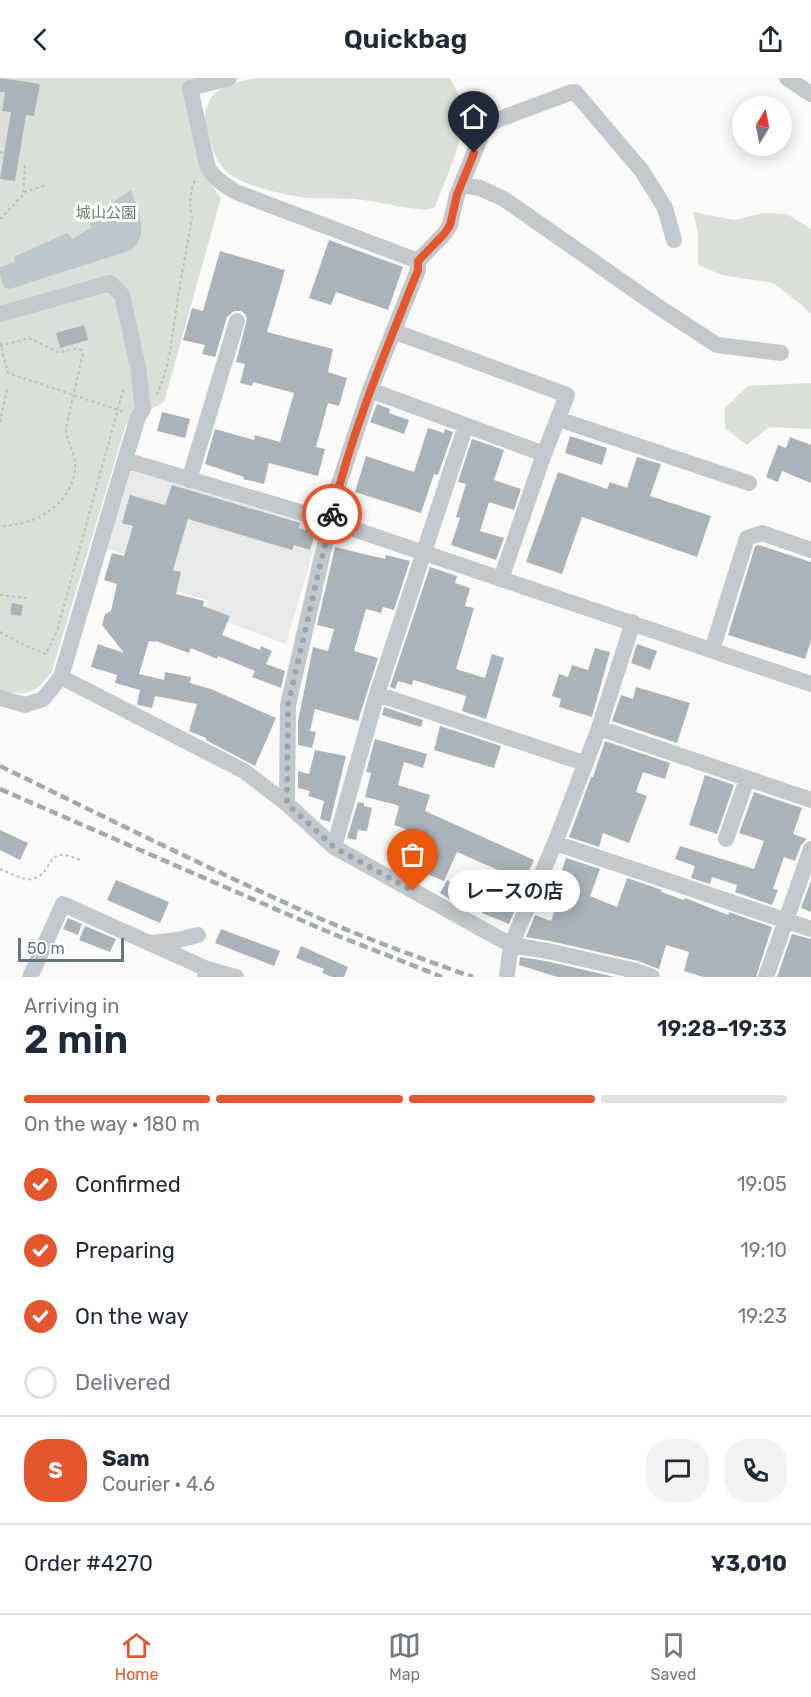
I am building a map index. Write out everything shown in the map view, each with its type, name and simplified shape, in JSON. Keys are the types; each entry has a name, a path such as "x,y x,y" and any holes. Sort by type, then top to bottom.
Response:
{"street":[{"path":"229,78 190,88 206,163 216,179 236,192 418,261"},
{"path":"787,78 811,94"},
{"path":"287,804 288,705 338,487 370,390 418,270 418,261 450,225 461,185 482,134 489,124 575,92 642,171 665,208 674,240"},
{"path":"461,185 480,188 504,199 717,345 781,353"},
{"path":"0,314 110,283 122,295 138,367 141,413 61,677 43,699 25,705 0,698"},
{"path":"189,480 237,321"},
{"path":"393,331 567,395 501,579"},
{"path":"370,390 544,454"},
{"path":"558,419 749,483"},
{"path":"334,847 377,694 466,425"},
{"path":"125,460 330,521 811,684"},
{"path":"712,650 747,538 762,533 811,550"},
{"path":"507,974 511,945 555,843 598,728 633,622"},
{"path":"61,677 244,771 287,804 334,847 511,945 548,951 652,977"},
{"path":"377,694 584,763"},
{"path":"598,728 811,800"},
{"path":"726,839 747,779"},
{"path":"555,843 811,929"},
{"path":"766,977 811,849"},
{"path":"33,976 63,904 152,943 206,973 236,977"},
{"path":"152,943 198,935"}],"path":[{"path":"0,526 23,523 42,516 53,509 67,493 75,465 73,452 65,433 73,395 82,358 81,350 77,348 57,352 28,338 0,344 8,373 73,395 118,410 141,413 155,401 167,367 192,218 190,204 192,188 206,163"},
{"path":"0,219 23,195 25,164"},
{"path":"24,192 46,185"},
{"path":"0,632 46,654 57,631 126,380"},
{"path":"0,422 7,389"},
{"path":"0,595 26,598"},
{"path":"0,868 26,879 33,879 42,873 55,856 68,854 80,860 82,858"}],"shaded area":[{"path":"131,190 141,229 137,243 131,250 10,289 4,287 0,267 15,262 14,257 67,233 72,239 92,227 88,219"},
{"path":"127,465 321,524 286,644 205,614 209,601 176,591 182,572 102,547"}],"green space":[{"name":"城山公園","path":"0,78 220,78 186,87 209,181 221,198 164,402 126,424 52,671 41,685 24,693 0,691"},
{"path":"254,78 449,78 461,99 464,118 459,143 435,207 426,210 354,199 302,197 277,193 232,176 221,165 213,151 205,117 207,107 215,93 222,88"},
{"path":"693,212 734,220 763,213 787,214 811,229 811,314 773,283 722,275 698,265 698,233"},
{"path":"811,383 811,429 769,427 747,445 725,428 725,408 748,386"}],"building":[{"path":"0,78 40,84 34,116 26,115 15,181 0,179 11,112 2,111 5,92 0,92"},
{"path":"329,240 403,267 388,310 336,292 331,305 309,298"},
{"path":"220,251 285,270 267,332 333,349 328,372 347,378 339,406 328,403 316,447 325,449 318,476 269,463 264,484 243,479 244,477 205,464 215,429 254,440 255,435 280,442 294,393 253,382 252,386 240,383 245,364 236,362 247,319 241,311 234,311 227,317 215,357 202,354 205,345 183,340 192,308 203,311"},
{"path":"84,325 88,340 60,348 56,333"},
{"path":"377,404 390,409 389,413 409,420 404,434 370,422"},
{"path":"162,412 190,419 185,438 157,431"},
{"path":"428,428 444,433 445,429 453,432 438,475 434,474 421,513 355,492 366,456 414,472"},
{"path":"570,436 607,448 602,465 565,453"},
{"path":"790,437 811,445 811,483 782,471 778,482 766,477 778,445 786,448"},
{"path":"472,439 504,450 494,480 521,489 514,510 489,502 480,531 504,538 496,560 451,545 460,518 456,517 466,484 458,482"},
{"path":"637,457 661,464 650,496 711,516 697,557 582,517 562,574 526,562 558,472 607,489 610,482 627,488"},
{"path":"172,485 300,523 299,528 315,533 310,550 294,545 292,550 188,519 173,570 181,572 176,594 204,601 203,606 230,616 222,635 260,650 261,646 272,651 266,664 285,671 281,688 252,677 255,671 218,656 217,659 191,648 189,653 156,641 149,641 139,674 164,680 165,672 191,677 190,683 211,689 276,718 255,766 189,731 197,704 155,696 152,708 138,705 140,690 115,683 117,675 91,667 98,644 124,653 102,625 105,614 111,611 117,584 104,580 112,553 124,556 133,526 122,523 130,495 165,505"},
{"path":"759,545 811,562 811,641 805,659 728,635 755,546"},
{"path":"335,547 385,559 386,555 410,561 394,610 383,607 381,613 366,609 354,651 378,658 358,721 315,709 310,731 316,732 312,748 298,745 298,721 313,647 328,651 334,629 317,625"},
{"path":"430,567 457,576 455,583 470,588 465,606 474,608 456,669 485,678 492,654 504,658 486,719 462,711 466,696 413,680 412,685 398,681 395,689 390,687"},
{"path":"12,603 23,605 21,616 10,614"},
{"path":"637,644 657,651 650,670 631,663"},
{"path":"595,648 610,652 592,717 559,707 561,699 552,696 559,674 568,677 572,665 588,670"},
{"path":"636,687 690,703 677,743 612,721 621,695 633,699"},
{"path":"384,707 423,720 421,727 382,715"},
{"path":"440,726 501,746 494,768 434,750"},
{"path":"375,739 427,754 423,768 404,762 398,785 430,795 425,811 534,860 516,900 514,908 516,908 509,924 482,913 500,871 457,852 444,881 392,859 406,829 394,825 399,807 397,805 365,797 371,773 366,772"},
{"path":"605,741 670,763 665,779 643,772 636,792 647,796 629,843 603,833 599,847 569,837"},
{"path":"315,750 346,756 330,822 320,819 324,801 308,796 310,791 298,788 298,771 309,774"},
{"path":"705,775 734,785 717,834 689,825"},
{"path":"754,792 802,808 793,834 807,839 801,845 795,861 784,857 773,889 778,890 772,905 735,892 737,885 712,877 710,884 691,878 695,866 675,859 680,846 754,869 764,841 739,833"},
{"path":"358,802 372,808 367,831 358,830 356,840 347,838"},
{"path":"0,830 28,843 20,860 0,850"},
{"path":"566,858 600,869 590,896 617,907 627,878 728,915 729,912 772,927 756,977 703,977 684,971 689,952 666,945 659,969 638,961 526,937 535,915 551,921 560,895 550,891 556,877 559,879"},
{"path":"116,880 169,902 160,923 107,900"},
{"path":"447,880 462,888 454,902 440,893"},
{"path":"811,881 811,912 801,908"},
{"path":"68,918 82,924 78,935 63,929"},
{"path":"85,926 116,939 110,952 79,940"},
{"path":"221,929 280,951 274,966 215,943"},
{"path":"792,934 811,939 811,977 777,977"},
{"path":"301,946 348,967 344,977 332,977 322,973 324,969 296,958"},
{"path":"520,957 615,977 557,977 519,965"}],"railway":[{"path":"0,766 328,922 473,977"},
{"path":"0,789 326,931 442,977"}],"way so far":[{"path":"332,514 288,705 287,804 334,847 413,891"}],"place":[{"name":"レースの店","path":"413,891"}],"route":[{"path":"332,514 338,487 370,390 418,270 418,261 450,225 457,195 474,153"}]}
